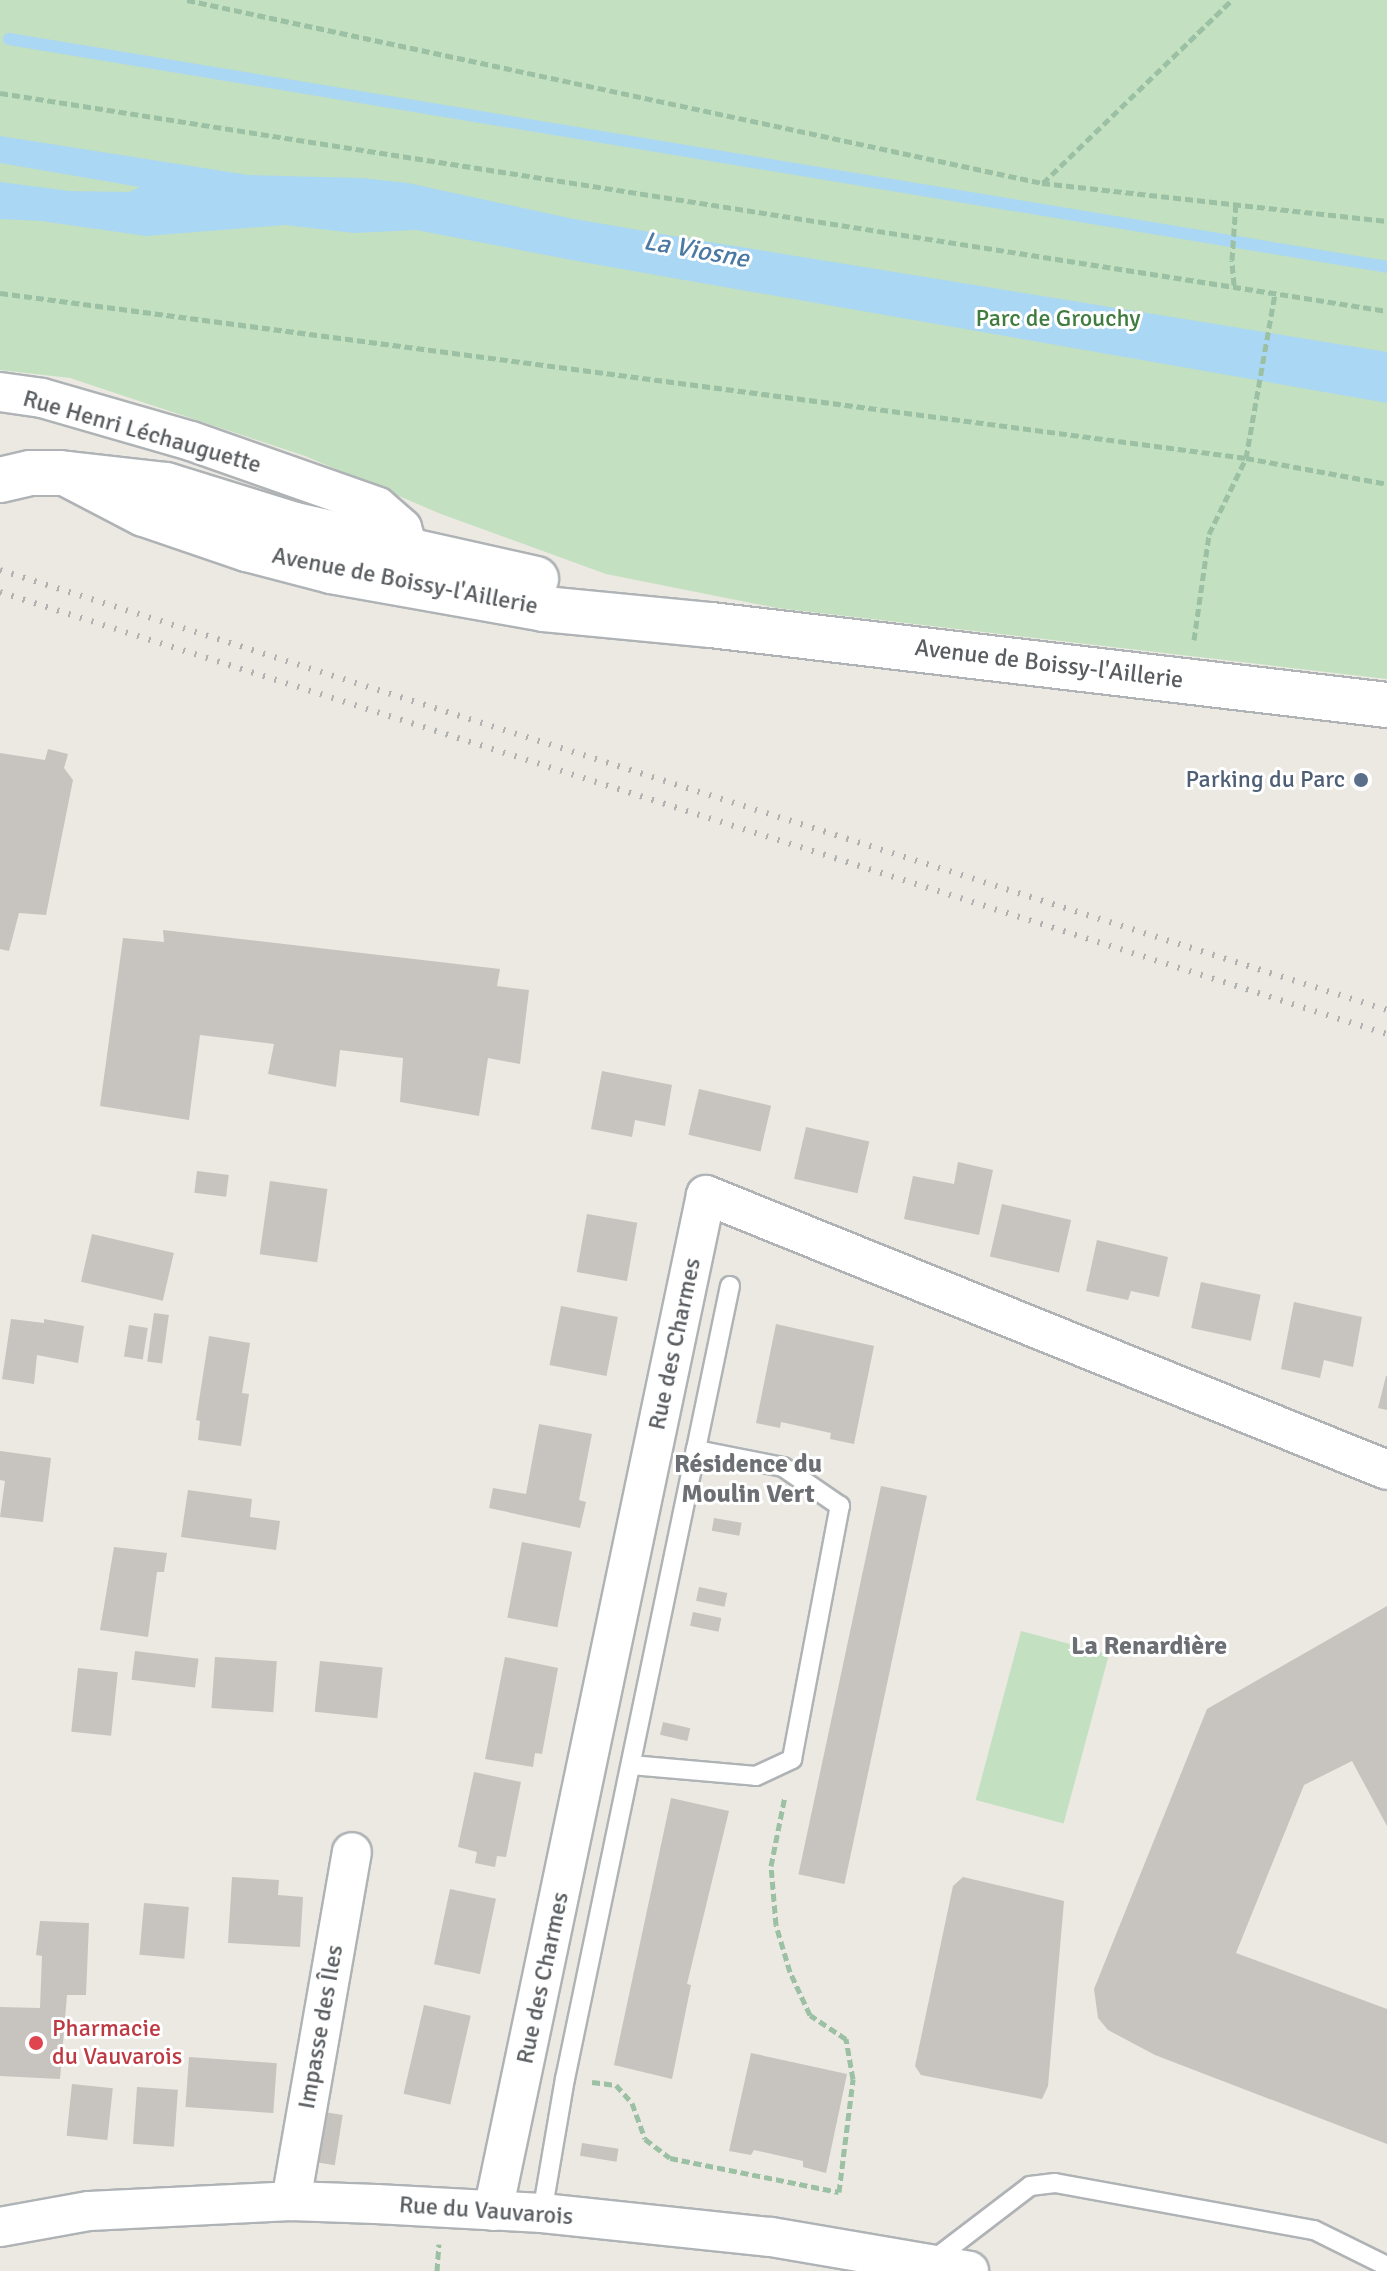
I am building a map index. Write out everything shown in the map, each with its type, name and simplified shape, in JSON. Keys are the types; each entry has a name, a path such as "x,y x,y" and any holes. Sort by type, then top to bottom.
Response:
{"main road":[{"name":"Avenue de Boissy-l'Aillerie","path":"0,480 30,473 67,474 166,485 295,525 398,566"},
{"name":"Avenue de Boissy-l'Aillerie","path":"67,474 144,514 247,549 331,571 398,566 546,581 711,625 1387,705"}],"street":[{"name":"Rue Henri Léchauguette","path":"0,392 72,407 191,441 378,507 402,528 398,566"},
{"name":"Rue Henri Léchauguette","path":"283,474 295,525 331,571"},
{"name":"Rue des Charmes","path":"493,2211 706,1195 1387,1470"},
{"name":"Impasse des Îles","path":"291,2201 352,1852"},
{"name":"Rue du Vauvarois","path":"0,2227 89,2211 291,2201 542,2213 771,2237 969,2271"}],"lane":[{"path":"542,2213 565,2079 730,1286"},
{"path":"631,1765 756,1776 792,1759 840,1506 783,1467 696,1450"},
{"path":"929,2264 1030,2186 1055,2183 1314,2230 1387,2266"}],"path":[{"path":"187,0 1042,183 1387,221"},
{"path":"1042,183 1232,0"},
{"path":"0,93 1387,311"},
{"path":"1234,285 1232,260 1236,202"},
{"path":"0,293 1246,458 1387,484"},
{"path":"1188,681 1209,534 1246,458 1250,420 1275,293"},
{"path":"565,2079 616,2085 632,2103 645,2139 670,2158 839,2192 853,2079 846,2039 810,2015 790,1972 776,1925 771,1866 792,1759"}],"green space":[{"name":"Parc de Grouchy","path":"0,0 1387,0 1387,679 777,608 606,574 441,514 305,456 70,378 0,370"},
{"path":"1021,1631 1109,1655 1064,1824 976,1800"}],"water":[{"name":"La Viosne","path":"0,136 248,175 361,178 408,183 569,218 679,237 1387,352 1387,403 416,230 354,233 285,225 146,236 41,221 0,219 0,182 70,191 129,192 140,187 0,163"}],"building":[{"path":"48,749 68,754 64,768 73,780 46,915 19,913 9,951 0,949 0,753 45,760"},
{"path":"163,930 500,969 497,986 529,990 520,1064 488,1058 479,1116 400,1102 403,1058 340,1050 336,1087 268,1074 274,1044 200,1035 189,1120 100,1106 123,938 164,942"},
{"path":"602,1071 672,1085 665,1126 635,1120 632,1137 591,1129"},
{"path":"699,1089 771,1106 761,1151 688,1135"},
{"path":"806,1127 869,1142 857,1193 794,1179"},
{"path":"958,1162 993,1170 979,1235 904,1219 913,1176 954,1184"},
{"path":"197,1171 229,1175 226,1197 194,1193"},
{"path":"270,1181 327,1189 317,1262 260,1254"},
{"path":"1002,1204 1071,1220 1059,1273 990,1257"},
{"path":"587,1214 637,1223 627,1281 577,1272"},
{"path":"92,1234 174,1253 163,1301 81,1282"},
{"path":"1097,1240 1168,1257 1159,1297 1131,1291 1128,1300 1086,1291"},
{"path":"1201,1282 1261,1295 1251,1341 1191,1328"},
{"path":"1294,1302 1362,1317 1353,1367 1324,1360 1320,1378 1281,1369"},
{"path":"561,1306 618,1317 606,1376 550,1365"},
{"path":"154,1313 169,1315 162,1364 147,1362"},
{"path":"11,1319 44,1323 44,1319 84,1326 78,1363 37,1355 34,1384 2,1379"},
{"path":"776,1324 874,1346 854,1444 830,1439 831,1433 781,1422 780,1428 756,1423"},
{"path":"129,1325 148,1328 143,1360 124,1357"},
{"path":"209,1336 250,1343 242,1393 249,1394 241,1446 198,1440 200,1421 196,1420"},
{"path":"1387,1376 1387,1410 1378,1408"},
{"path":"539,1424 592,1434 579,1500 586,1502 580,1528 489,1508 493,1488 526,1494"},
{"path":"0,1451 51,1458 43,1522 0,1517 5,1481 0,1480"},
{"path":"881,1486 927,1496 844,1884 798,1874"},
{"path":"188,1490 252,1499 250,1517 280,1521 276,1550 181,1537"},
{"path":"714,1518 742,1523 739,1536 712,1531"},
{"path":"522,1542 572,1552 557,1627 507,1618"},
{"path":"114,1547 167,1553 164,1572 157,1572 148,1637 100,1630"},
{"path":"699,1587 727,1593 724,1607 696,1601"},
{"path":"1387,1606 1387,1826 1352,1761 1304,1785 1236,1953 1387,2009 1387,2144 1155,2055 1108,2030 1098,2018 1094,1989 1207,1709"},
{"path":"693,1612 721,1618 718,1632 690,1626"},
{"path":"135,1651 199,1659 195,1688 131,1680"},
{"path":"215,1657 277,1661 273,1712 211,1708"},
{"path":"505,1657 558,1668 542,1754 535,1753 533,1767 485,1759"},
{"path":"320,1661 383,1668 377,1718 315,1712"},
{"path":"78,1668 118,1672 111,1736 71,1732"},
{"path":"663,1722 690,1728 687,1741 660,1735"},
{"path":"474,1772 521,1782 506,1857 497,1856 495,1867 475,1863 477,1852 458,1847"},
{"path":"671,1798 729,1811 687,1984 691,1985 672,2079 614,2065"},
{"path":"232,1877 279,1880 278,1895 303,1897 300,1947 228,1943"},
{"path":"963,1877 1064,1901 1048,2086 1042,2099 921,2075 915,2066 953,1886"},
{"path":"450,1889 496,1899 480,1974 434,1964"},
{"path":"144,1903 189,1907 184,1959 139,1955"},
{"path":"40,1921 89,1923 86,1995 67,1995 60,2079 0,2076 0,2007 40,2008 42,1956 36,1955"},
{"path":"424,2005 471,2016 450,2104 404,2094"},
{"path":"751,2053 847,2074 826,2173 803,2167 803,2161 754,2150 751,2155 729,2151"},
{"path":"189,2057 277,2063 273,2113 186,2107"},
{"path":"72,2084 113,2088 107,2140 67,2136"},
{"path":"137,2087 178,2090 174,2147 133,2144"},
{"path":"318,2111 343,2115 335,2165 310,2161"},
{"path":"582,2143 619,2149 617,2162 580,2156"}],"waterway":[{"path":"9,39 1387,267"}],"railway":[{"path":"0,570 1387,1010"},
{"path":"0,592 1387,1034"}],"place":[{"name":"Parking du Parc","path":"1361,780"},
{"name":"Pharmacie du Vauvarois","path":"36,2043"}],"district":[{"name":"Résidence du Moulin Vert","path":"748,1480"},
{"name":"La Renardière","path":"1149,1647"}]}
